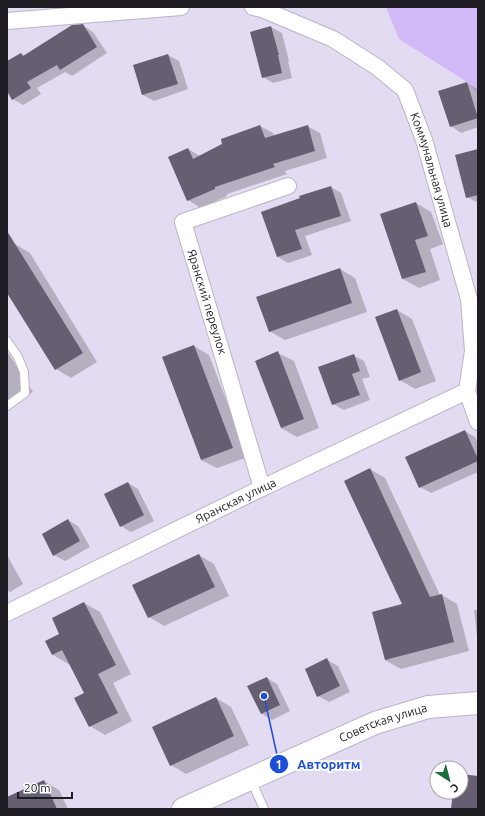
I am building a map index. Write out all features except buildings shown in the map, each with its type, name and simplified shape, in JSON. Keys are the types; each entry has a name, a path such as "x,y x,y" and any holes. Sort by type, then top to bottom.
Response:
{"main road":[{"name":"Советская улица","path":"183,809 375,723 428,707 478,703"}],"street":[{"path":"7,21 181,7"},
{"name":"Коммунальная улица","path":"253,7 262,8 333,39 377,67 405,90 424,140 468,299 473,351 467,391 478,422"},
{"name":"Яранский переулок","path":"262,488 183,222 288,186"},
{"name":"Яранская улица","path":"7,613 262,488 467,391"}],"lane":[{"path":"7,341 18,358 24,372 25,393 7,406"},
{"path":"250,779 264,809"}],"shaded area":[{"path":"386,7 478,7 478,93 467,82 399,39"}],"place":[{"name":"Авторитм","path":"264,696"}]}
